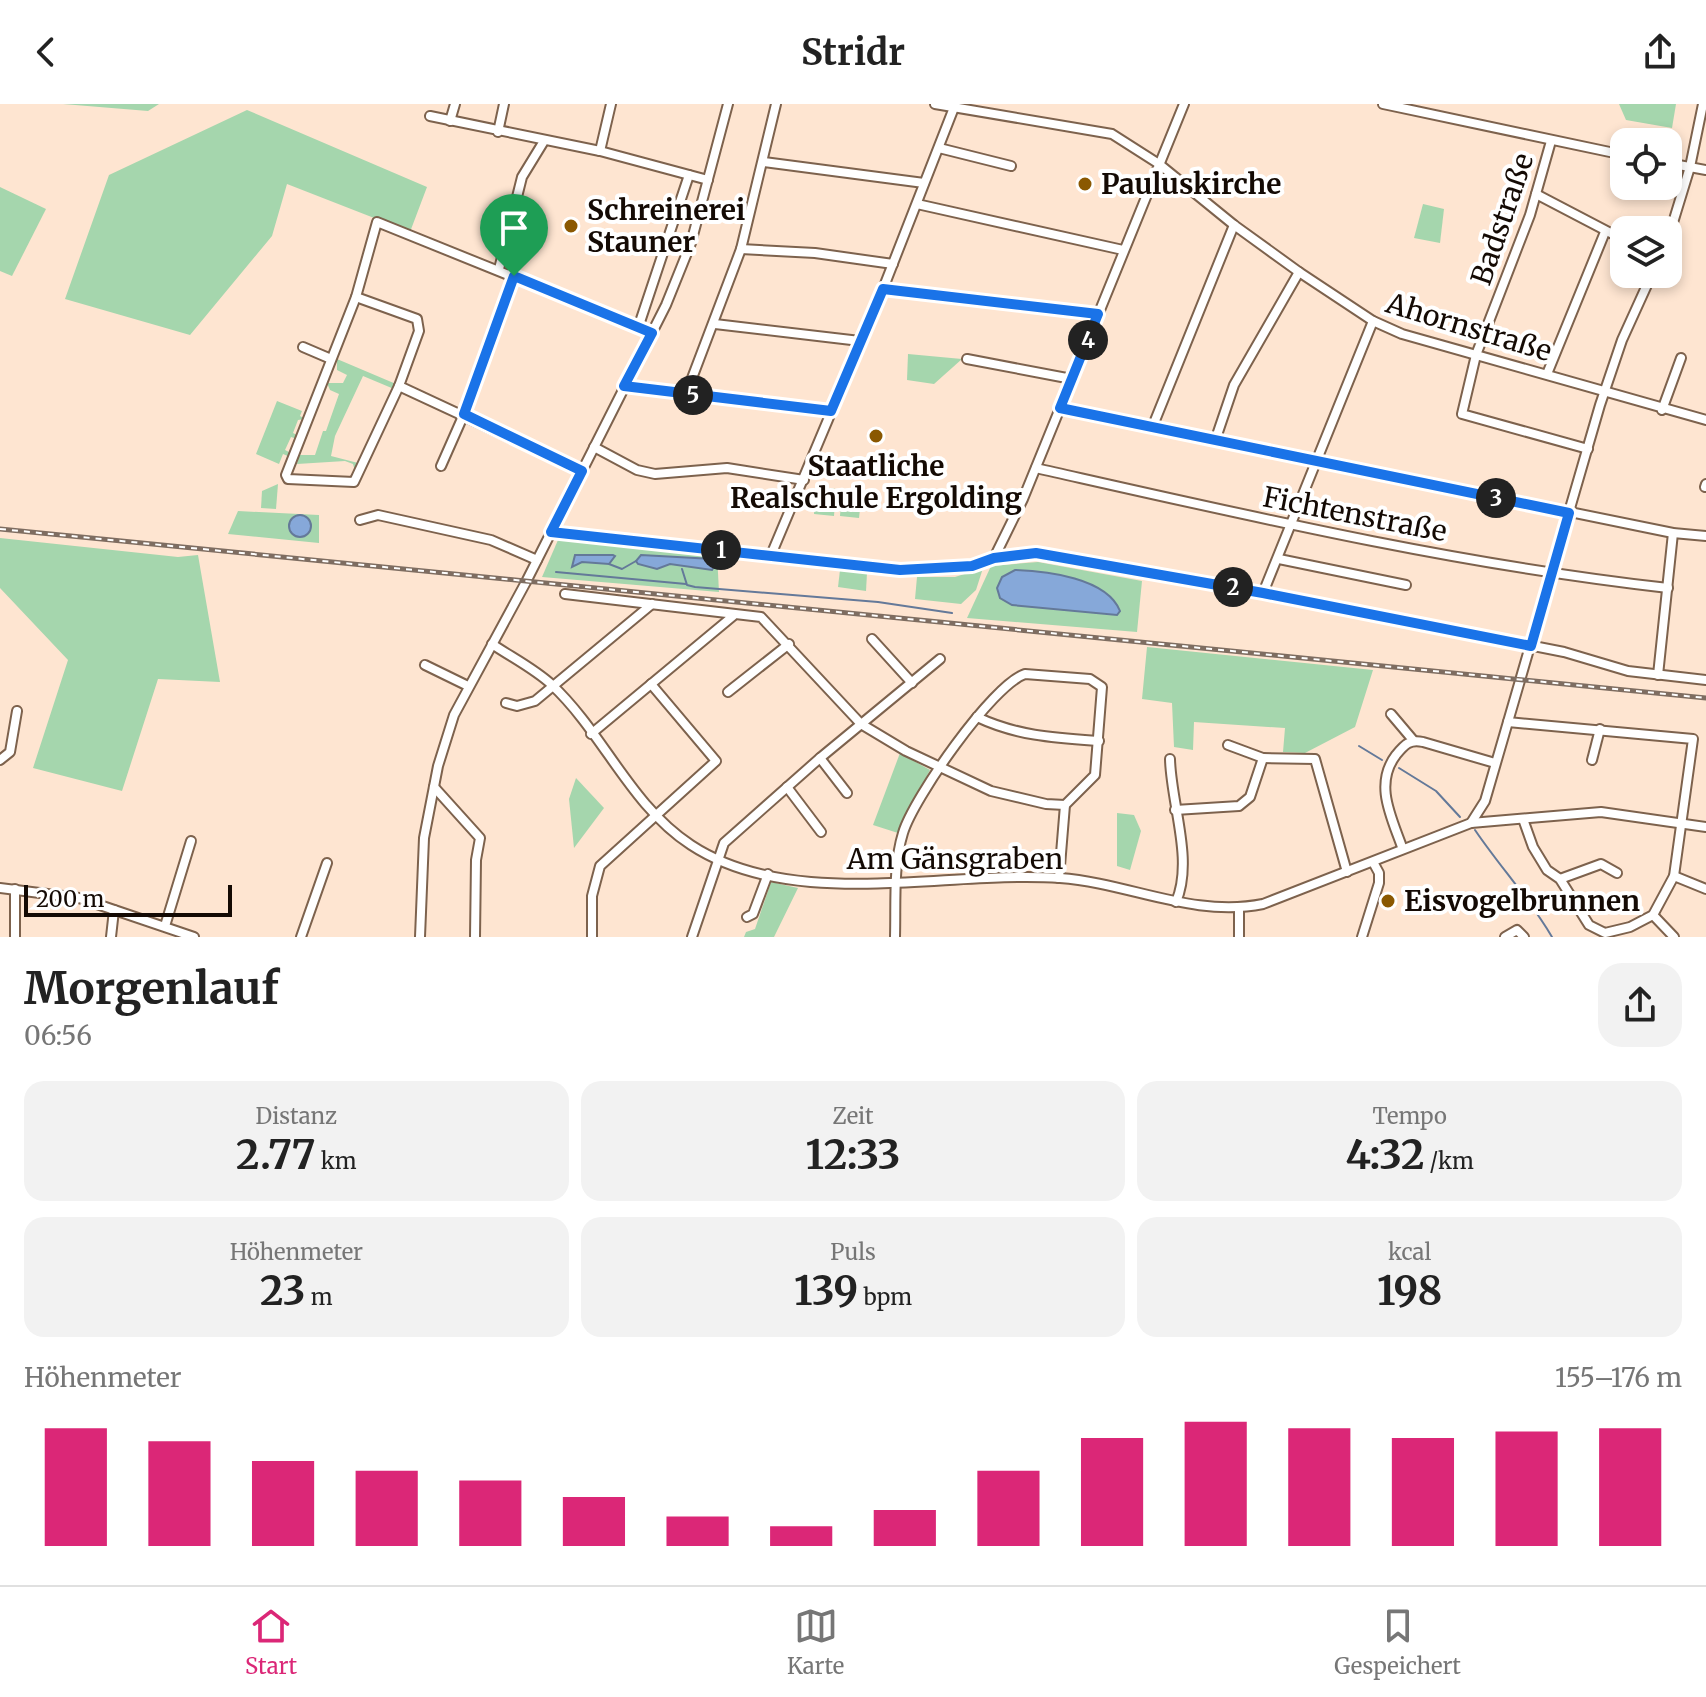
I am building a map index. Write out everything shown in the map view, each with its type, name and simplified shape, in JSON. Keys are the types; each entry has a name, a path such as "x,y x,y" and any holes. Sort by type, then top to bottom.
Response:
{"street":[{"path":"450,121 455,104"},
{"path":"498,132 504,104"},
{"path":"600,151 611,104"},
{"path":"420,937 424,838 447,737 468,686 537,560 652,333 691,243 728,104"},
{"path":"686,394 741,249 776,104"},
{"name":"Ahornstraße","path":"935,104 1112,134 1159,164 1234,225 1299,272 1373,321 1402,334 1706,420"},
{"path":"994,558 1036,468 1184,104"},
{"path":"1383,104 1610,152"},
{"path":"1675,216 1690,167 1703,104"},
{"path":"771,555 883,289 955,105"},
{"path":"430,116 600,151 708,180"},
{"path":"499,269 522,177 544,141"},
{"name":"Badstraße","path":"1551,141 1536,194 1476,355 1462,414 1588,449"},
{"path":"939,148 1011,166"},
{"path":"764,162 924,183"},
{"path":"1682,166 1706,170"},
{"path":"639,325 689,175"},
{"path":"1536,194 1610,234"},
{"path":"917,204 1123,250"},
{"path":"356,297 417,319 419,331 399,386 354,482 288,479 286,475 356,297 377,222 639,325 652,333"},
{"path":"1152,428 1234,225"},
{"path":"1547,374 1605,232"},
{"path":"741,249 815,253 893,264"},
{"path":"1215,441 1234,385 1299,272"},
{"path":"441,466 464,414 514,276"},
{"path":"1471,823 1485,801 1605,392 1622,340 1646,288"},
{"path":"883,289 1098,314"},
{"path":"1263,593 1373,321"},
{"path":"715,324 860,341"},
{"path":"303,347 331,359"},
{"path":"1662,410 1681,358"},
{"path":"967,359 1072,379"},
{"path":"399,386 582,471"},
{"path":"624,386 831,411"},
{"path":"1060,408 1314,463 1673,533 1706,536"},
{"path":"594,447 637,470 655,474 727,468 804,480"},
{"name":"Fichtenstraße","path":"1036,468 1293,525 1553,575 1668,588"},
{"path":"360,520 378,515 407,521 491,540 537,560"},
{"path":"551,532 915,571 972,566 994,558 1036,553 1263,593 1531,646 1658,675 1706,680"},
{"path":"1658,675 1673,533"},
{"path":"1279,559 1406,585"},
{"path":"565,594 761,617 861,724 991,791 1046,804 1065,805"},
{"path":"506,703 517,706 535,701 652,604"},
{"path":"591,734 733,616"},
{"path":"872,639 912,683"},
{"name":"Am Gänsgraben","path":"492,644 552,685 655,816 686,841 718,859 768,874 815,882 1059,878 1176,902 1239,909 1263,904 1373,862 1402,847 1471,823 1601,812 1706,827"},
{"path":"728,692 789,644"},
{"path":"692,937 724,843 820,758 940,659"},
{"path":"425,665 468,686"},
{"path":"895,937 903,833 941,767 977,717 1020,675 1090,679 1102,687 1095,775 1065,805 1059,878"},
{"path":"592,937 592,896 600,866 716,761 651,684"},
{"path":"0,760 10,752 17,711"},
{"path":"1391,714 1413,740 1495,763"},
{"path":"977,717 1003,730 1031,736 1099,741"},
{"path":"1508,722 1706,740"},
{"path":"1592,760 1600,729"},
{"path":"1523,819 1540,859 1547,870 1560,879 1589,925 1606,935 1630,927 1653,915 1674,876 1693,739"},
{"path":"1402,847 1384,785 1392,761 1413,740"},
{"path":"1228,745 1263,758 1315,759 1347,872"},
{"path":"820,758 847,793"},
{"path":"1175,810 1239,806 1250,797 1263,758"},
{"path":"1170,759 1184,859 1176,902"},
{"path":"434,787 480,838 476,860 475,937"},
{"path":"787,787 821,832"},
{"path":"165,926 191,841"},
{"path":"1362,937 1379,883 1379,873 1373,862"},
{"path":"301,937 327,863"},
{"path":"1560,879 1601,864 1617,873"},
{"path":"747,917 753,914 768,874"},
{"path":"1674,876 1706,889"},
{"path":"0,888 79,898 194,937"},
{"path":"15,889 15,937"},
{"path":"1239,909 1239,937"},
{"path":"111,937 114,910"},
{"path":"1653,915 1674,937"},
{"path":"1505,937 1517,930 1524,937"}],"green space":[{"path":"63,104 159,104 148,111"},
{"path":"1619,104 1676,104 1672,128 1626,120"},
{"path":"247,110 427,187 410,232 287,184 272,236 190,335 65,299 109,175"},
{"path":"0,187 46,209 12,276 0,271"},
{"path":"1423,204 1444,209 1440,243 1414,238"},
{"path":"908,354 962,359 934,384 907,380"},
{"path":"337,359 396,384 394,389 363,376 335,436 331,456 358,463 355,471 353,464 345,461 297,464 299,455 315,455 323,431 326,431 339,394 330,390 327,383 343,383 347,375 337,370"},
{"path":"277,401 302,411 300,416 305,419 298,420 293,433 299,436 297,439 291,437 285,450 291,453 290,457 283,454 279,464 256,454"},
{"path":"278,484 276,509 261,508 262,491"},
{"path":"816,486 836,489 834,516 814,514"},
{"path":"842,489 862,492 859,518 840,516"},
{"path":"238,511 319,515 319,543 228,534"},
{"path":"0,538 178,557 198,555 220,682 158,679 122,791 33,768 68,660 0,588"},
{"path":"558,540 717,554 719,592 542,577"},
{"path":"1038,562 1142,581 1137,632 967,618 991,566"},
{"path":"983,568 976,590 961,604 915,599 917,577 955,577"},
{"path":"840,570 867,573 866,591 838,587"},
{"path":"1147,647 1373,670 1355,727 1305,753 1283,752 1285,728 1194,722 1193,750 1174,747 1172,703 1142,699"},
{"path":"900,753 930,770 898,833 873,825"},
{"path":"576,778 604,808 574,848 569,799"},
{"path":"1117,813 1134,815 1141,831 1130,870 1117,866"},
{"path":"771,882 798,888 774,937 744,937 746,932 755,929"}],"water":[{"path":"300,515 308,518 311,526 308,534 300,537 292,534 289,526 292,518"},
{"path":"575,555 615,556 609,564 582,562 572,567"},
{"path":"641,555 713,559 715,565 712,570 670,564 657,569 638,564 636,561"},
{"path":"1015,570 1075,578 1103,591 1120,611 1117,615 1012,605 1000,598 997,588 1002,577"}],"waterway":[{"path":"609,564 622,569 636,561"},
{"path":"682,569 687,585 695,587 878,602 952,613"},
{"path":"556,572 686,584"},
{"path":"1359,746 1382,760"},
{"path":"1399,768 1436,791 1460,817"},
{"path":"1475,830 1552,937"}],"railway":[{"path":"0,529 1706,698"}],"place":[{"name":"Pauluskirche","path":"1085,184"},
{"name":"Schreinerei Stauner","path":"571,226"},
{"name":"Staatliche Realschule Ergolding","path":"876,436"},
{"name":"Eisvogelbrunnen","path":"1388,901"}],"route":[{"path":"514,276 639,325 652,333 624,386 831,411 883,289 1098,314 1060,408 1314,463 1569,513 1531,646 1263,593 1036,553 994,558 972,566 915,571 551,532 582,471 464,414 514,276"}]}
